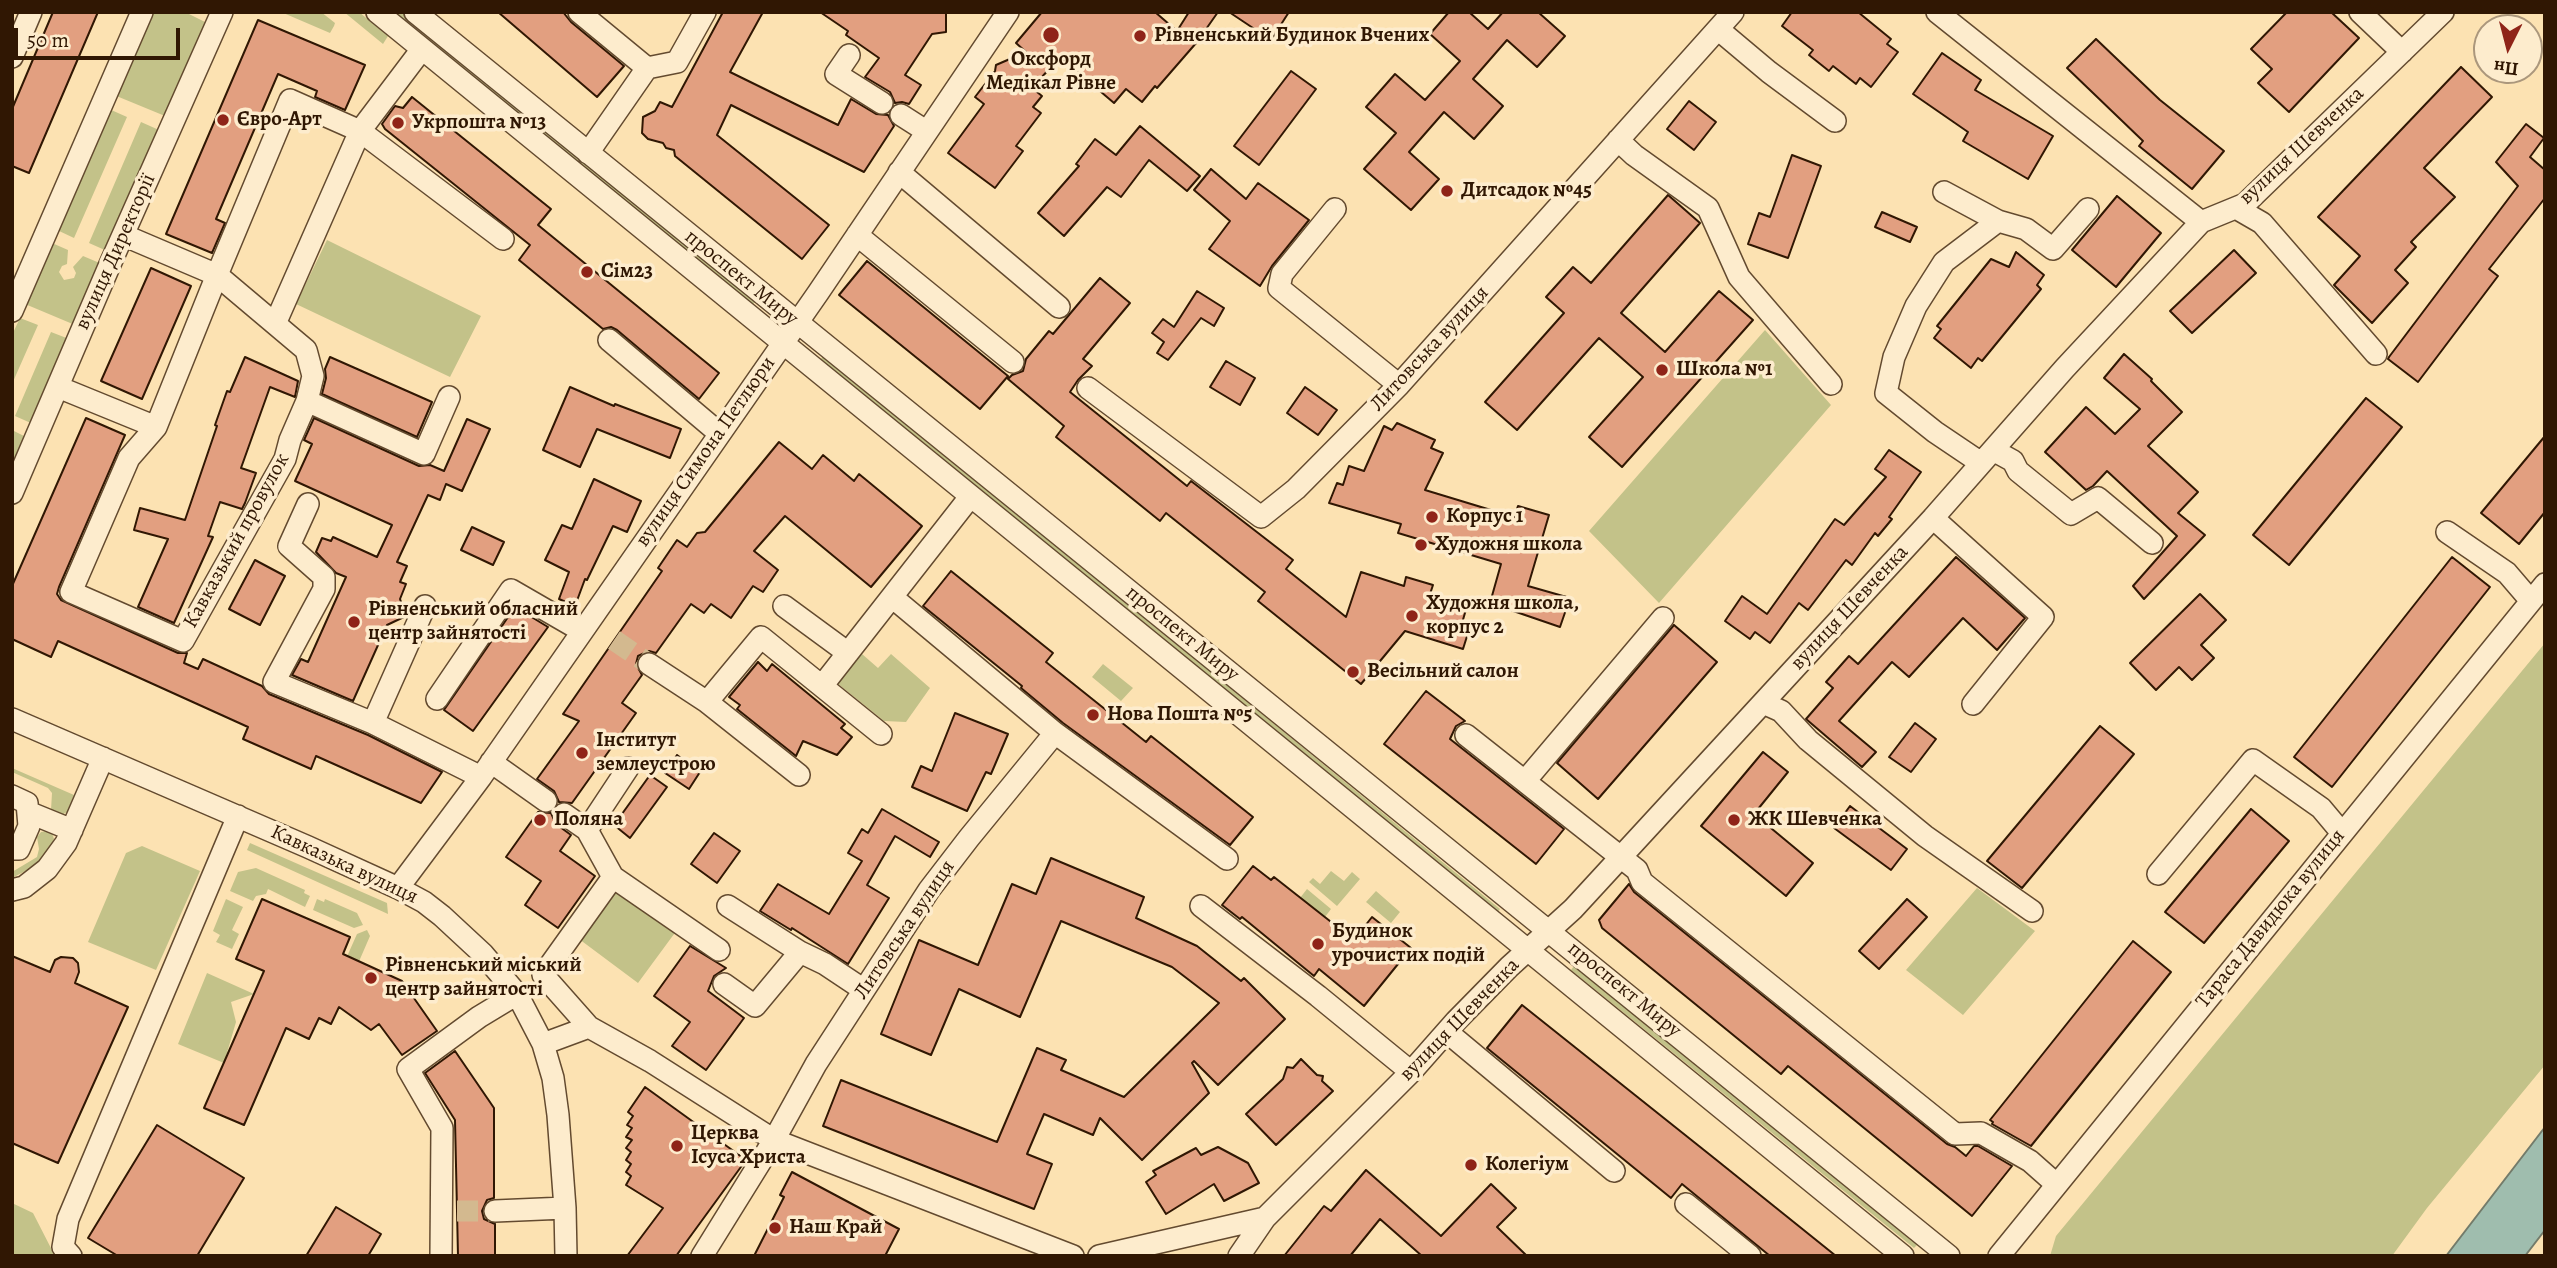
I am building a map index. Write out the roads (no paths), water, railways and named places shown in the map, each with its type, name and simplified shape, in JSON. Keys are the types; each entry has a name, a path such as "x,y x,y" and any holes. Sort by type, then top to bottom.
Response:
{"street":[{"path":"12,57 31,12"},
{"path":"12,311 142,12"},
{"name":"вулиця Директорії","path":"12,493 222,12"},
{"name":"проспект Миру","path":"377,12 1903,1256"},
{"name":"проспект Миру","path":"415,12 1949,1256"},
{"path":"579,12 647,68"},
{"path":"588,153 647,68 677,62 705,12"},
{"name":"вулиця Симона Петлюри","path":"398,888 486,770 1008,12"},
{"name":"Литовська вулиця","path":"1088,388 1261,517 1296,489 1399,385 1733,12"},
{"path":"1937,12 2201,222"},
{"path":"2360,12 2402,52"},
{"name":"вулиця Шевченка","path":"1239,1256 1265,1218 1620,857 2201,222 2245,204 2443,12"},
{"path":"1719,30 1769,72 1835,121"},
{"path":"275,324 360,131 422,49"},
{"path":"849,55 836,74 882,103"},
{"path":"58,387 156,427 290,100 360,131 503,239"},
{"path":"901,115 926,131"},
{"path":"1618,140 1708,208 1739,277 1831,384"},
{"path":"899,172 1059,307"},
{"path":"1944,192 1998,221 2026,229 2053,249 2088,209"},
{"path":"2236,208 2262,223 2376,354"},
{"path":"1335,209 1282,274 1279,288 1399,385"},
{"path":"1998,221 1944,262 1916,306 1894,357 1886,393 1935,432 1987,456 2013,461 2018,471 2071,514 2098,498 2152,542"},
{"name":"Кавказький провулок","path":"123,235 217,275 306,350 313,376 307,401 285,459 183,640 71,592 129,458 156,427"},
{"path":"856,235 1013,362"},
{"path":"610,340 719,433"},
{"path":"307,401 424,454 449,397"},
{"path":"822,686 970,497"},
{"path":"308,504 289,546 324,577 324,589 274,682 486,770 545,801"},
{"path":"1933,518 2043,617 1973,704"},
{"path":"2447,532 2507,573 2531,601"},
{"name":"Тараса Давидюка вулиця","path":"1999,1256 2545,584"},
{"path":"437,699 510,590 582,631"},
{"path":"892,597 1055,733 1227,859"},
{"path":"373,723 425,606"},
{"path":"784,606 848,653"},
{"path":"1525,781 1663,618"},
{"path":"707,702 761,638 881,734"},
{"path":"649,664 707,702 799,775"},
{"path":"1763,703 1781,711 1808,740 1925,836 2032,911"},
{"name":"Кавказька вулиця","path":"12,719 398,888 424,902 483,954 517,995 543,1044 553,1078 565,1208 566,1256"},
{"name":"Литовська вулиця","path":"702,1256 775,1140 816,1064 945,869 1055,733"},
{"path":"1466,735 1637,870 1642,882 1955,1134 1981,1133 2030,1161 2056,1184"},
{"path":"12,890 24,887 47,869 72,830 103,758"},
{"path":"2158,874 2253,760 2321,808 2342,833"},
{"path":"587,830 628,768"},
{"path":"12,796 27,803 29,826 19,849 12,849"},
{"path":"28,812 72,830"},
{"path":"564,814 587,830 613,877 719,950"},
{"path":"71,1256 63,1247 68,1219 238,816"},
{"path":"613,877 543,975 589,1027 650,1061 775,1140 1073,1256"},
{"path":"1201,905 1411,1072"},
{"path":"728,906 864,990"},
{"path":"724,984 755,1006 800,952"},
{"path":"441,1256 449,1212 442,1128 408,1069 479,1017 517,995"},
{"path":"543,1044 589,1027"},
{"path":"1447,1032 1614,1171"},
{"path":"1686,1204 1750,1256"},
{"path":"495,1211 565,1208"},
{"path":"1099,1256 1265,1218"}],"tunnel":[{"path":"614,640 649,664"},
{"path":"457,1211 495,1211"}],"place":[{"name":"Оксфорд Медікал Рівне","path":"1051,35"},
{"name":"Рівненський Будинок Вчених","path":"1140,36"},
{"name":"Євро-Арт","path":"223,120"},
{"name":"Укрпошта №13","path":"398,123"},
{"name":"Дитсадок №45","path":"1447,191"},
{"name":"Сім23","path":"587,272"},
{"name":"Школа №1","path":"1662,370"},
{"name":"Корпус 1","path":"1432,517"},
{"name":"Художня школа","path":"1421,545"},
{"name":"Художня школа, корпус 2","path":"1412,616"},
{"name":"Рівненський обласний центр зайнятості","path":"354,622"},
{"name":"Весільний салон","path":"1353,672"},
{"name":"Нова Пошта №5","path":"1093,715"},
{"name":"Інститут землеустрою","path":"582,753"},
{"name":"Поляна","path":"540,820"},
{"name":"ЖК Шевченка","path":"1734,820"},
{"name":"Будинок урочистих подій","path":"1318,944"},
{"name":"Рівненський міський центр зайнятості","path":"371,978"},
{"name":"Церква Ісуса Христа","path":"677,1146"},
{"name":"Колегіум","path":"1471,1165"},
{"name":"Наш Край","path":"775,1228"}]}
